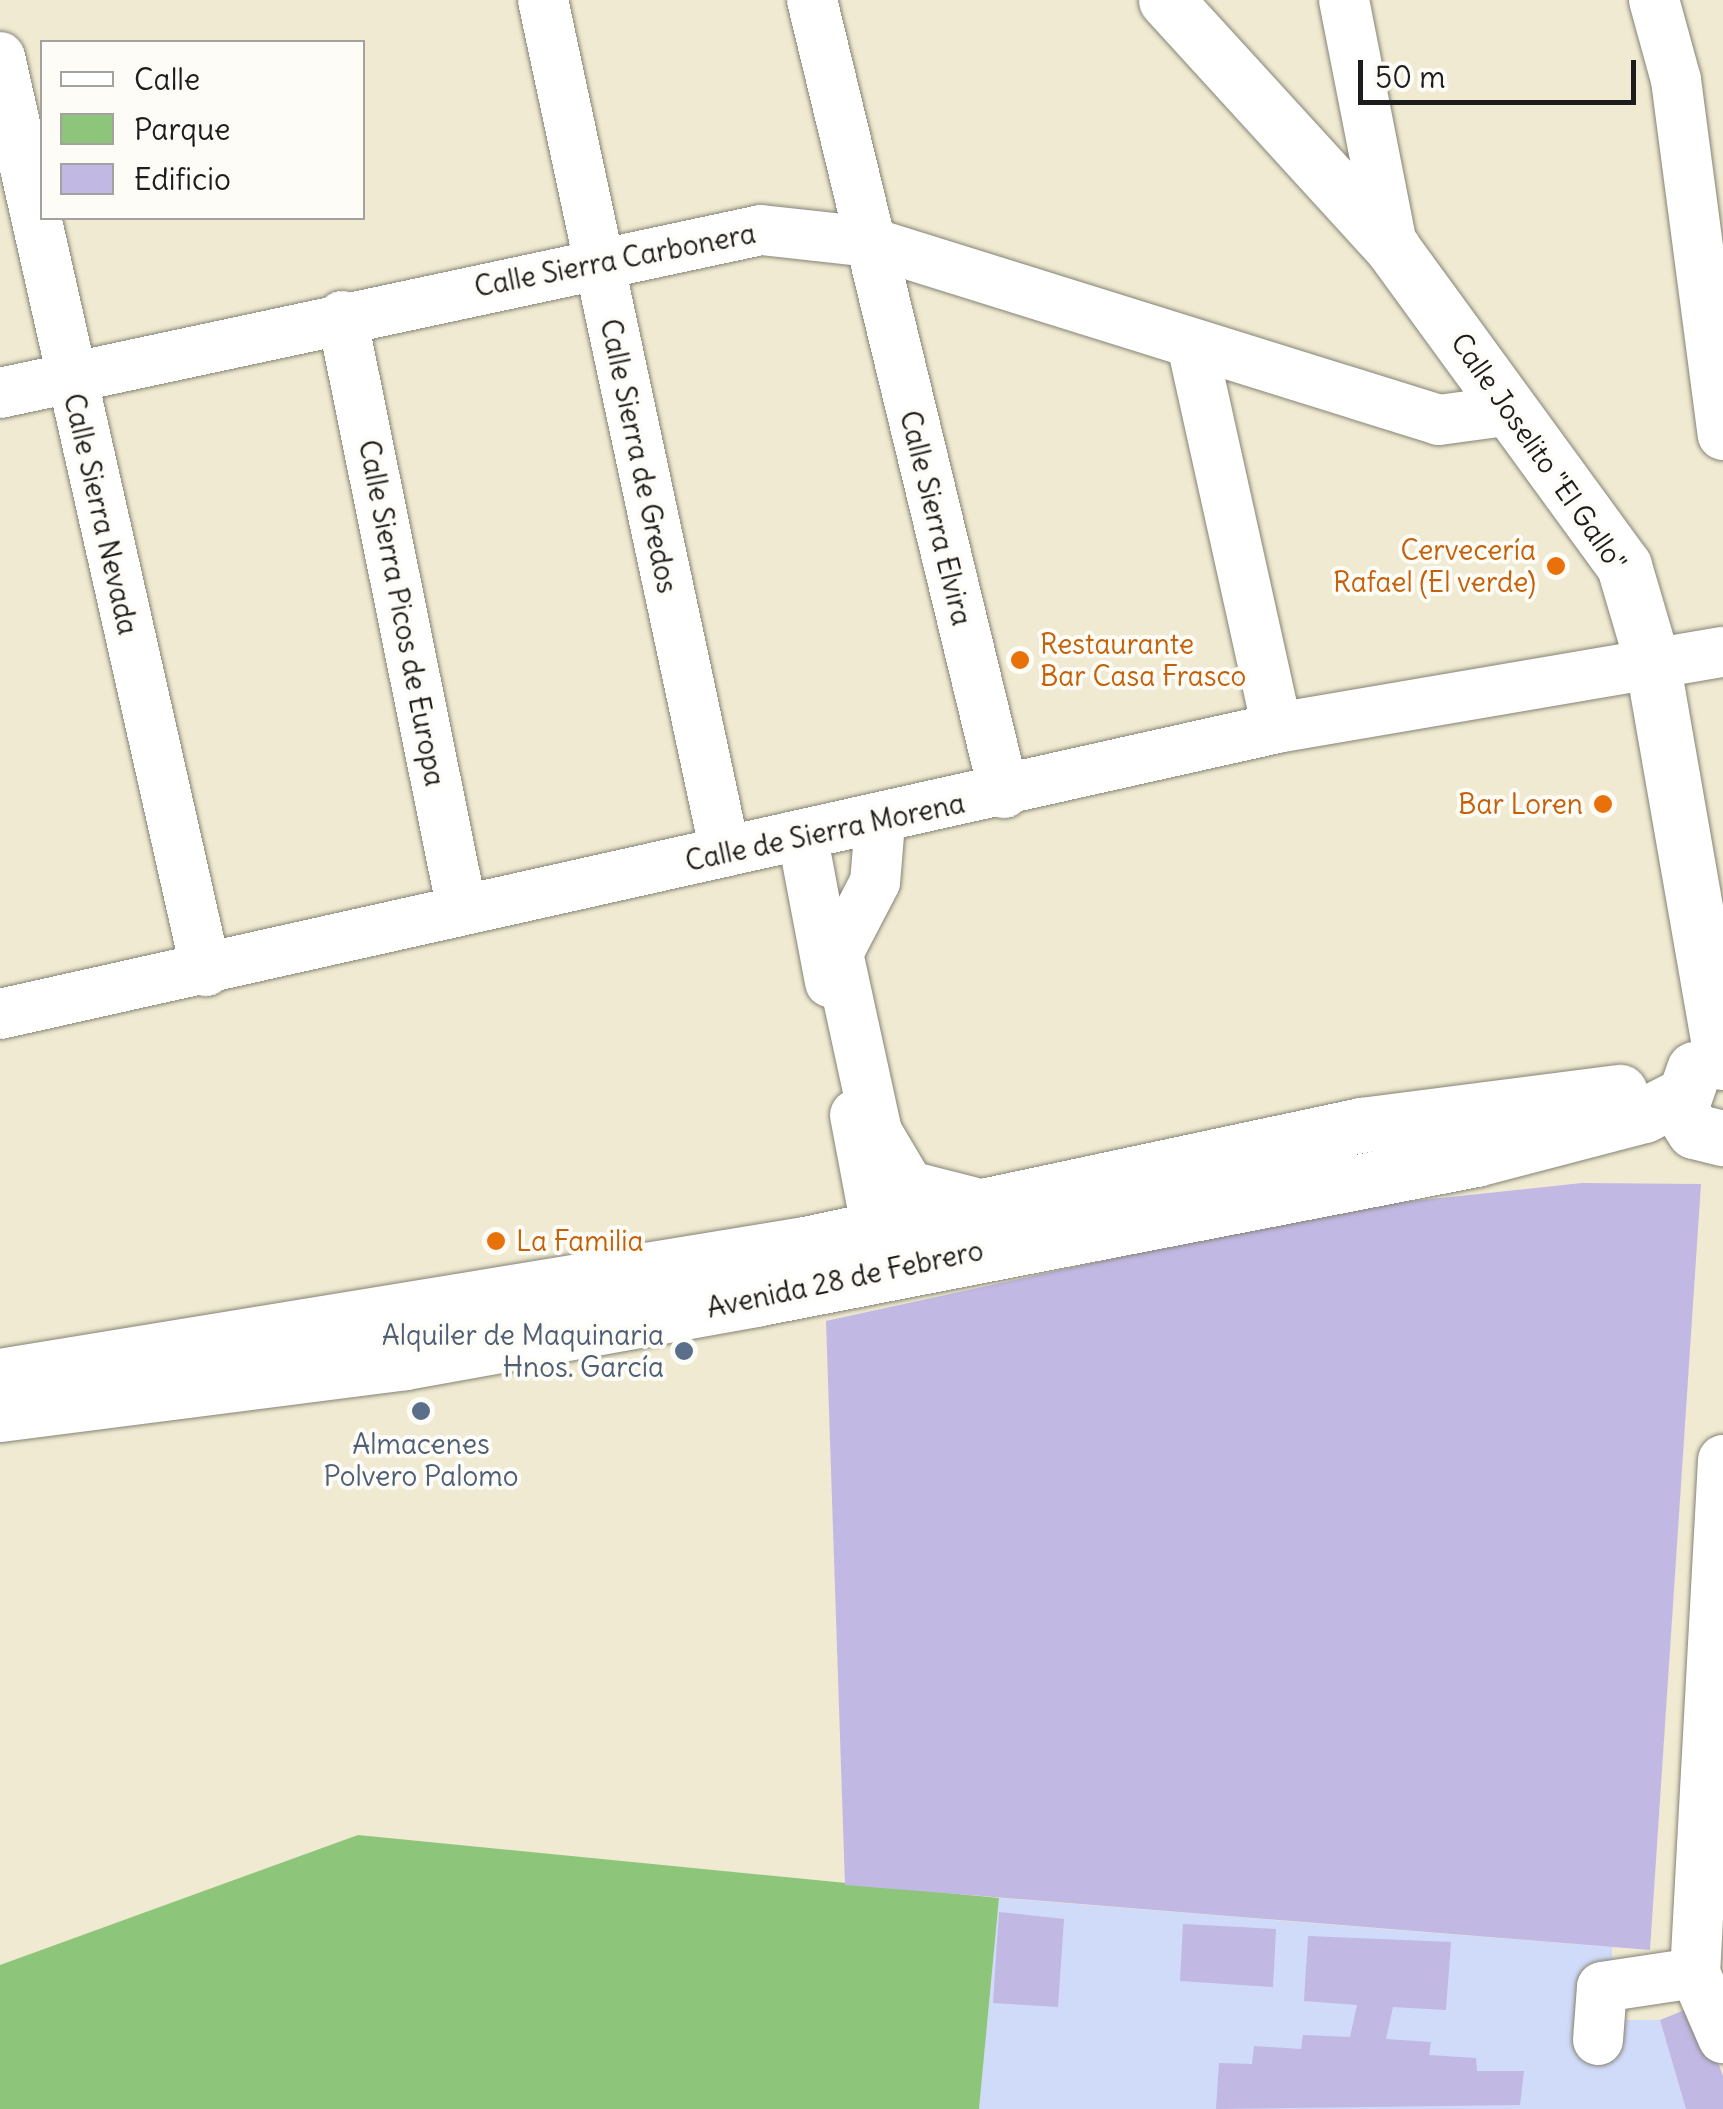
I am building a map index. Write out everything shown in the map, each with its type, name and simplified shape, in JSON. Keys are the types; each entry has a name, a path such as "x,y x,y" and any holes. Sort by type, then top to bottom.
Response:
{"main road":[{"name":"Calle Joselito \"El Gallo\"","path":"1166,0 1392,249 1624,566 1652,661 1701,1076"},
{"path":"1701,1076 1694,1131 1723,1138"},
{"name":"Avenida 28 de Febrero","path":"0,1376 805,1244 1362,1125 1701,1076"},
{"name":"Avenida 28 de Febrero","path":"0,1414 405,1362 754,1299 1476,1159 1701,1076"}],"street":[{"name":"Calle Sierra de Gredos","path":"543,0 725,852"},
{"name":"Calle Sierra Elvira","path":"812,0 1004,793"},
{"path":"1344,0 1392,249"},
{"path":"1654,0 1704,149 1721,413"},
{"name":"Calle Sierra Nevada","path":"0,57 69,377 206,971"},
{"name":"Calle Sierra Carbonera","path":"0,392 596,259 760,230 869,242 1193,349 1439,420 1512,410"},
{"name":"Calle Sierra Picos de Europa","path":"342,316 462,910"},
{"path":"1193,349 1278,728"},
{"name":"Calle de Sierra Morena","path":"0,1014 725,852 880,823 1278,728 1652,661 1723,652"},
{"path":"880,823 875,882 838,952 877,1132 910,1186 984,1205"},
{"path":"803,839 876,1226"},
{"path":"805,1244 842,1209 859,1136"},
{"path":"1723,1460 1712,1767 1696,1973 1723,2038"},
{"path":"1598,2040 1602,1987 1696,1973"}],"shaded area":[{"path":"999,1898 1612,1947 1613,2020 1660,2020 1686,2109 979,2109"}],"green space":[{"path":"358,1835 999,1898 979,2109 0,2109 0,1965"}],"building":[{"path":"1582,1183 1701,1184 1650,1950 845,1885 826,1321 1346,1208"},
{"path":"999,1912 1064,1919 1058,2007 993,2003"},
{"path":"1183,1924 1276,1929 1273,1987 1180,1981"},
{"path":"1308,1936 1451,1942 1446,2010 1393,2007 1386,2039 1431,2042 1429,2055 1476,2058 1477,2071 1524,2071 1520,2105 1216,2109 1219,2063 1252,2064 1254,2046 1301,2049 1303,2035 1350,2037 1357,2005 1304,2001"},
{"path":"1697,2005 1723,2076 1723,2109 1686,2109 1660,2020"}],"place":[{"name":"Cervecería Rafael (El verde)","path":"1556,566"},
{"name":"Restaurante Bar Casa Frasco","path":"1020,660"},
{"name":"Bar Loren","path":"1603,804"},
{"name":"La Familia","path":"496,1241"},
{"name":"Alquiler de Maquinaria Hnos. García","path":"684,1351"},
{"name":"Almacenes Polvero Palomo","path":"421,1411"}]}
